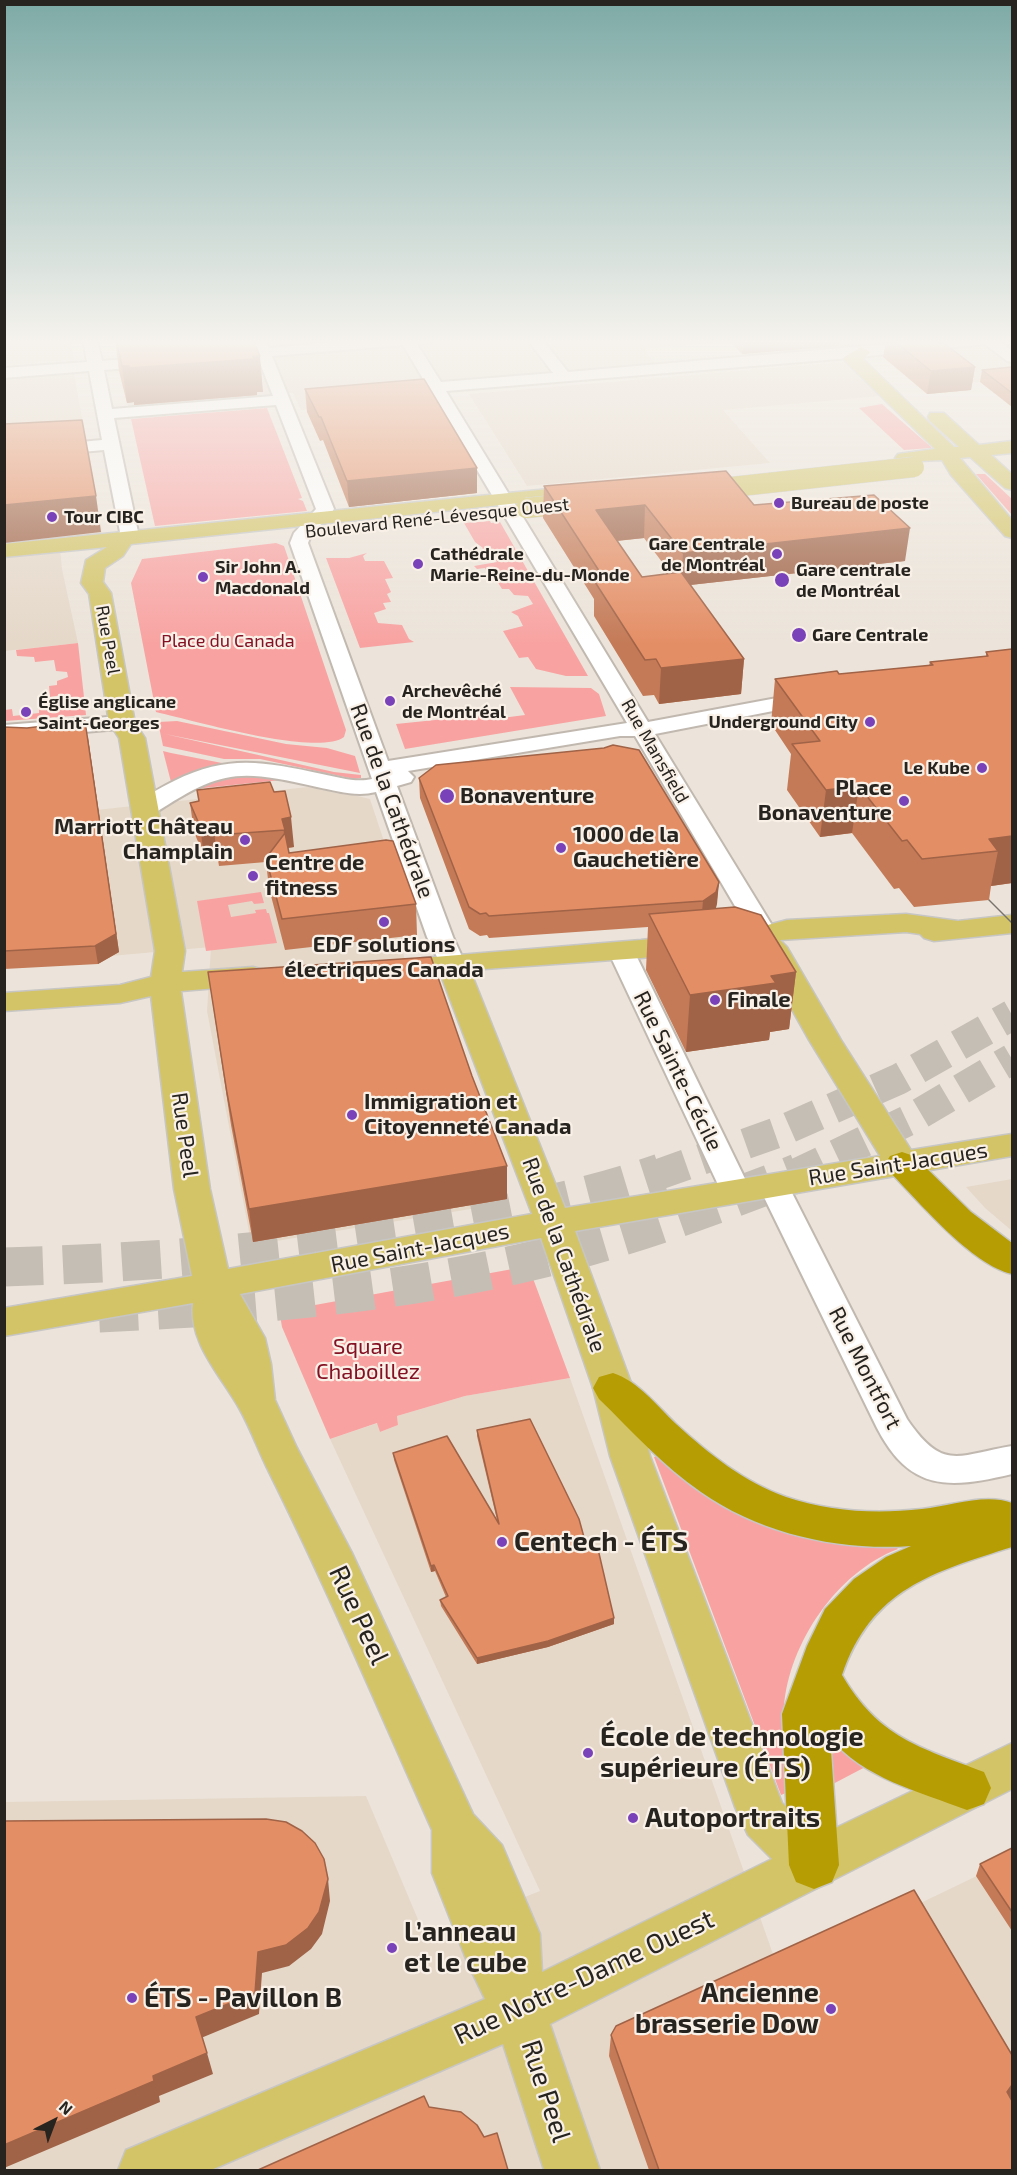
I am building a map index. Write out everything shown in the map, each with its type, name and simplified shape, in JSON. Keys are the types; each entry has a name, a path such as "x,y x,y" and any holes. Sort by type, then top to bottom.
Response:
{"highway":[{"path":"902,1164 958,1221 1012,1261"},
{"path":"613,1388 716,1481 749,1499 800,1518 853,1527 898,1529 1012,1512"},
{"path":"814,1865 805,1714 829,1646 841,1623 881,1582 901,1569 940,1552 1012,1530"},
{"path":"819,1678 838,1710 864,1740 887,1755 967,1788"}],"main road":[{"path":"934,440 1012,532"},
{"path":"963,440 1012,484"},
{"path":"677,487 951,459 1012,447"},
{"path":"980,455 1012,457"},
{"name":"Boulevard René-Lévesque Ouest","path":"4,563 120,545 609,494"},
{"name":"Boulevard René-Lévesque Ouest","path":"4,551 120,545"},
{"name":"Rue Peel","path":"120,545 94,565 92,583 100,593 122,723 132,738 170,951 165,983"},
{"name":"Rue Peel","path":"122,723 116,739 154,958 165,983 192,1189 213,1286 210,1317 228,1361 257,1402 277,1449 331,1553 456,1830 457,1873 486,1946 519,2011 572,2170"},
{"path":"408,965 621,951 765,936 804,940 1012,924"},
{"name":"Rue Mansfield","path":"765,936 825,1040 902,1164"},
{"name":"Rue de la Cathédrale","path":"452,963 554,1223 613,1388 630,1456 759,1807 765,1819 814,1865"},
{"path":"4,1002 120,994 165,983 278,974"},
{"path":"4,984 117,976 165,983"},
{"name":"Rue Saint-Jacques","path":"4,1322 736,1191 1012,1145"},
{"name":"Rue Notre-Dame Ouest","path":"146,2170 519,2011 1012,1765"}],"street":[{"path":"111,440 129,532 120,545"},
{"path":"297,440 325,509 312,525"},
{"name":"Rue Mansfield","path":"472,440 514,504 643,730 765,936"},
{"path":"4,454 112,444"},
{"name":"Rue de la Cathédrale","path":"312,525 300,537 299,543 440,937 452,963"},
{"path":"144,810 188,781 230,768 265,768 353,787 383,776 620,729 643,730 831,695"},
{"path":"4,732 122,723"},
{"name":"Rue Sainte-Cécile","path":"621,951 736,1191"},
{"name":"Rue Montfort","path":"773,1185 894,1428 908,1449 927,1466 943,1470 963,1470 1012,1460"}],"shaded area":[{"path":"5,440 86,441 5,448"},
{"path":"498,440 750,440 770,463 527,486"},
{"path":"89,451 102,533 59,539 62,569 78,643 5,651 5,459"},
{"path":"317,786 370,799 417,940 400,943 414,990 434,989 507,1203 258,1244 250,1237 207,1011 211,947 100,957 96,810"},
{"path":"1012,1179 1012,1231 985,1208 966,1187"},
{"name":"École de technologie supérieure (ÉTS)","path":"570,1378 779,1971 1012,1859 1012,2170 5,2170 4,1802 366,1796 425,1936 540,1891 330,1439 378,1423 380,1432 398,1425 397,1416 465,1396"}],"green space":[{"path":"136,440 280,440 302,498 298,499 303,501 307,511 155,526"},
{"path":"894,440 924,440 931,447 931,448 904,450"},
{"path":"976,474 985,474 1012,499 1012,515"},
{"path":"490,521 491,523 500,522 588,676 566,676 536,669 528,657 519,658 503,631 523,626 518,616 511,612 533,604 528,596 514,595 509,589 502,589 497,581 492,581 485,568 477,569 474,566 497,562 490,550 480,551 483,548 475,542 464,523"},
{"name":"Place du Canada","path":"276,543 284,546 346,730 344,737 330,742 308,743 282,740 224,729 156,712 131,583 142,559"},
{"path":"367,553 363,556 365,561 384,561 393,578 385,579 391,592 387,594 391,602 383,603 386,609 374,613 378,623 402,625 409,639 414,642 360,648 326,558 349,558"},
{"path":"78,643 86,715 5,721 5,710 12,709 13,716 39,713 39,706 65,703 64,695 50,697 49,686 57,685 57,681 68,677 67,672 56,671 54,660 35,662 34,657 17,656 16,650"},
{"path":"510,687 591,688 599,694 606,716 405,749 396,724 484,715 486,720 525,715"},
{"path":"177,721 286,744 327,748 355,756 360,773 165,734 334,772 361,775 361,778 354,779 260,759 224,759 163,746 158,722"},
{"path":"163,751 171,753 222,763 171,782"},
{"path":"232,774 281,780 194,789"},
{"path":"261,892 264,903 254,904 252,901 228,905 231,917 266,909 277,943 206,951 197,901"},
{"name":"Square Chaboillez","path":"526,1268 531,1273 570,1378 465,1396 397,1416 398,1425 380,1432 377,1423 330,1439 282,1327 280,1315 304,1307"},
{"path":"658,1456 675,1472 714,1500 757,1522 802,1537 842,1543 895,1546 898,1549 855,1574 836,1592 806,1635 795,1659 784,1707 793,1790 781,1795 654,1457"},
{"path":"824,1720 871,1764 831,1785"}],"building":[{"path":"4,440 86,440 96,496 4,505"},
{"path":"331,440 461,440 477,468 347,481"},
{"path":"726,471 754,505 874,495 910,528 683,553 645,505 596,510 642,577 681,572 744,659 661,668 656,659 645,660 595,582 605,580 544,486"},
{"name":"Place Bonaventure","path":"1012,649 1012,836 989,839 998,851 922,859 907,840 902,841 859,786 826,790 792,744 820,741 775,679 837,671 839,674 933,665 930,662 988,656 986,652"},
{"path":"85,721 116,934 95,946 4,951 4,727 27,728"},
{"name":"1000 de la Gauchetière","path":"613,745 639,750 719,882 716,892 703,901 489,916 486,913 480,914 469,907 419,778 436,765 604,748"},
{"path":"270,782 274,792 285,791 291,817 282,819 285,830 216,835 213,824 200,826 190,803 199,801 197,790"},
{"path":"285,833 289,853 393,841 416,904 282,919 266,858"},
{"path":"735,907 761,915 796,972 771,976 776,983 690,995 649,914"},
{"name":"Immigration et Citoyenneté Canada","path":"431,957 472,1076 507,1166 249,1209 227,1093 208,972"},
{"name":"Centech - ÉTS","path":"530,1419 579,1519 587,1548 598,1549 614,1618 548,1641 477,1658 440,1600 448,1596 434,1565 431,1566 393,1453 447,1436 499,1524 477,1430"},
{"name":"ÉTS - Pavillon B","path":"266,1819 286,1822 302,1831 315,1843 324,1859 328,1879 319,1912 308,1928 286,1945 258,1952 255,1993 196,2017 207,2053 153,2076 154,2081 4,2145 4,1821"},
{"path":"1012,1848 1012,1912 980,1864"},
{"name":"Ancienne brasserie Dow","path":"914,1890 1012,2055 1012,2085 1007,2092 1012,2101 1012,2170 659,2170 611,2035 616,2026"},
{"path":"424,2096 429,2107 461,2112 477,2125 484,2137 497,2133 508,2170 258,2170"}],"tunnel":[{"path":"657,1175 779,1132 899,1079 1012,1015"},
{"path":"794,1175 909,1120 1012,1059"},
{"path":"4,1267 182,1258 358,1239 522,1211 592,1194 661,1173"},
{"path":"99,1313 279,1301 398,1287 457,1277 603,1242 688,1214 798,1173"}],"tram line":[{"path":"978,889 1012,923"}],"place":[{"name":"Bureau de poste","path":"779,503"},
{"name":"Tour CIBC","path":"52,517"},
{"name":"Gare Centrale de Montréal","path":"777,554"},
{"name":"Cathédrale Marie-Reine-du-Monde","path":"418,564"},
{"name":"Sir John A. Macdonald","path":"203,577"},
{"name":"Gare centrale de Montréal","path":"782,580"},
{"name":"Gare Centrale","path":"799,635"},
{"name":"Archevêché de Montréal","path":"390,701"},
{"name":"Église anglicane Saint-Georges","path":"26,712"},
{"name":"Underground City","path":"870,722"},
{"name":"Le Kube","path":"982,768"},
{"name":"Bonaventure","path":"447,796"},
{"name":"Place Bonaventure","path":"904,801"},
{"name":"Marriott Château Champlain","path":"245,840"},
{"name":"1000 de la Gauchetière","path":"561,848"},
{"name":"Centre de fitness","path":"253,876"},
{"name":"EDF solutions électriques Canada","path":"384,922"},
{"name":"Finale","path":"715,1000"},
{"name":"Immigration et Citoyenneté Canada","path":"352,1115"},
{"name":"Centech - ÉTS","path":"502,1542"},
{"name":"École de technologie supérieure (ÉTS)","path":"588,1753"},
{"name":"Autoportraits","path":"633,1818"},
{"name":"L’anneau et le cube","path":"392,1948"},
{"name":"ÉTS - Pavillon B","path":"132,1998"},
{"name":"Ancienne brasserie Dow","path":"831,2009"}]}
